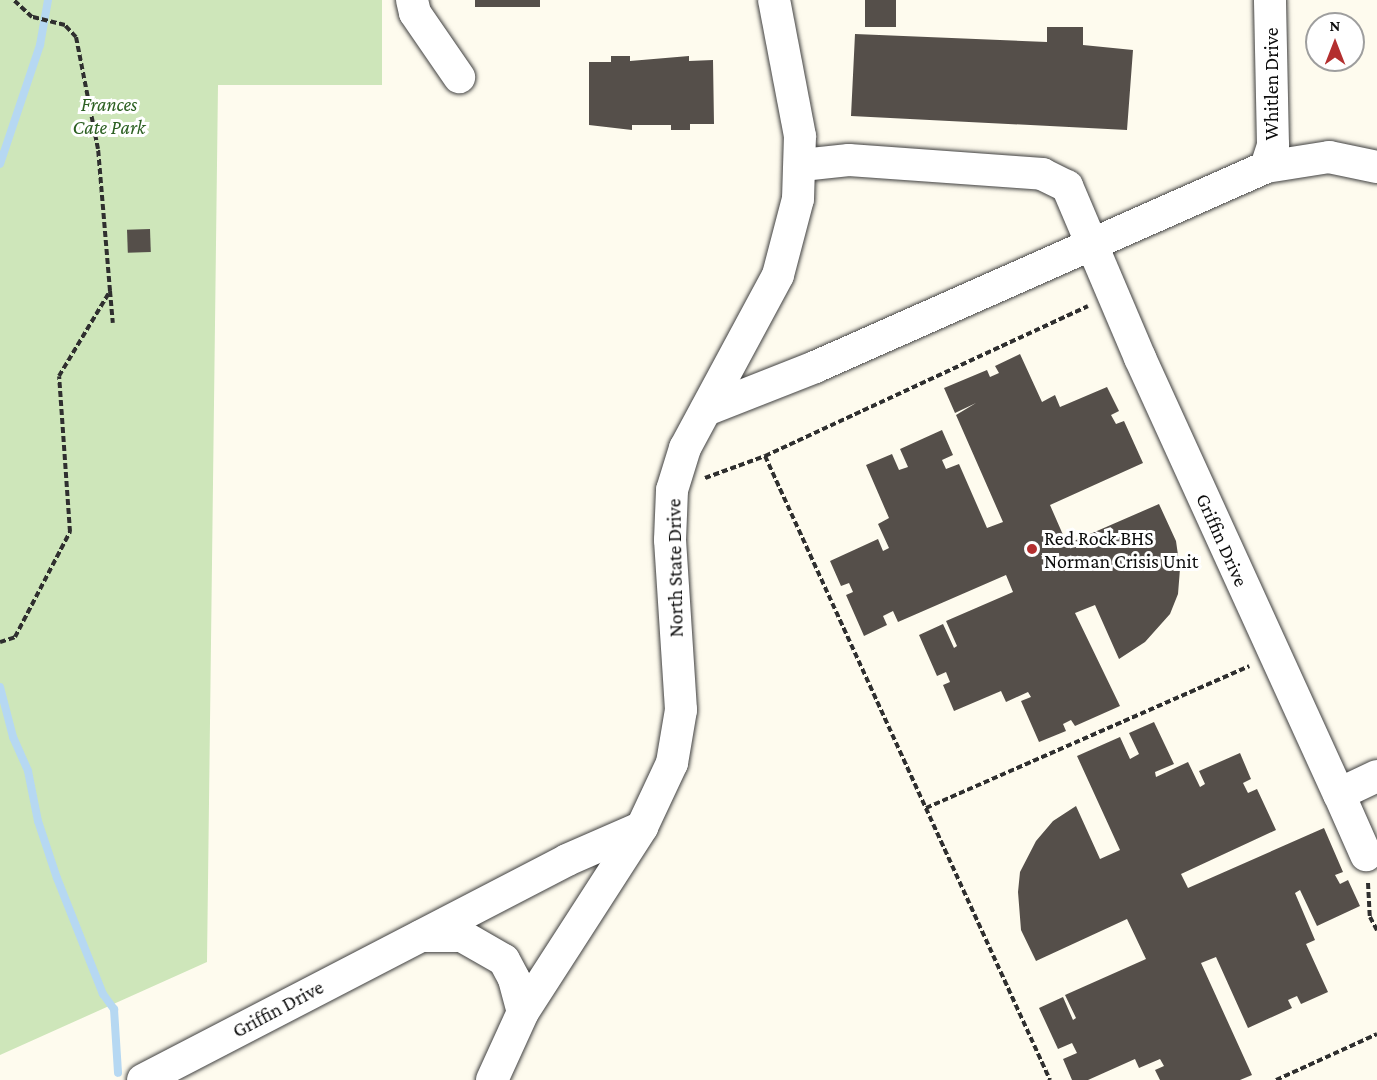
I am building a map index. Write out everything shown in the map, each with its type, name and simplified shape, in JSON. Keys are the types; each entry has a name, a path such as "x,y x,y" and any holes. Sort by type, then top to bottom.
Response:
{"street":[{"path":"412,0 415,13 459,77"},
{"name":"North State Drive","path":"492,1080 523,1012 642,827 672,763 680,719 670,540 672,490 685,448 778,275 798,199 802,165 792,87 774,0"},
{"name":"Whitlen Drive","path":"1266,167 1273,145 1270,0"},
{"path":"706,410 815,367 1266,167 1329,157 1377,167"},
{"name":"Griffin Drive","path":"802,165 849,160 1042,174 1067,186 1274,655 1366,855"},
{"path":"1338,794 1377,776"},
{"name":"Griffin Drive","path":"143,1080 414,937 567,860 642,827"},
{"name":"Griffin Drive","path":"414,937 462,936 504,960 514,979 523,1012"}],"path":[{"path":"14,0 32,17 54,22 70,29 82,62 98,149 113,323"},
{"path":"0,642 15,637 70,532 59,376 110,291"},
{"path":"672,490 765,456 1114,294"},
{"path":"765,456 1050,1080"},
{"path":"926,808 1274,655"},
{"path":"1366,855 1371,917 1377,930"},
{"path":"1276,1080 1377,1034"}],"green space":[{"name":"Frances Cate Park","path":"0,0 382,0 382,85 218,85 207,962 0,1055"}],"building":[{"path":"475,0 540,0 540,7 475,7"},
{"path":"865,0 896,0 896,27 865,27"},
{"path":"1047,27 1083,27 1083,45 1133,50 1127,130 851,116 855,34 1047,42"},
{"path":"611,56 630,56 630,61 689,56 689,61 713,60 714,124 690,124 690,130 671,130 671,125 632,125 632,130 589,125 589,62 611,62"},
{"path":"150,229 151,252 128,253 127,230"},
{"name":"Red Rock BHS Norman Crisis Unit","path":"1020,354 1042,402 1055,395 1060,407 1107,387 1119,411 1111,415 1116,424 1124,421 1143,463 1050,505 1067,544 1159,504 1176,541 1180,569 1178,594 1170,614 1145,642 1119,659 1095,605 1075,613 1120,706 1075,726 1071,720 1063,724 1066,731 1039,742 1021,701 1031,697 1028,692 1006,702 1001,691 954,711 943,685 950,682 946,672 937,676 919,635 943,624 954,648 957,646 946,621 1013,592 1006,575 898,622 893,611 883,616 887,625 864,636 846,595 853,592 849,583 841,586 830,561 878,539 883,551 889,548 878,524 889,518 866,465 892,454 899,470 908,467 900,449 942,430 953,455 942,460 946,469 959,464 987,528 1003,522 956,415 976,403 955,413 944,388 987,370 990,377 999,373 995,366"},
{"path":"1154,722 1174,764 1155,772 1156,777 1188,762 1200,787 1205,784 1199,771 1240,753 1251,779 1243,783 1248,793 1257,789 1276,830 1181,874 1188,888 1324,828 1343,872 1335,875 1340,884 1348,880 1360,906 1317,926 1300,890 1295,893 1315,940 1306,944 1328,992 1301,1004 1297,996 1288,1000 1292,1008 1248,1028 1216,957 1201,963 1252,1075 1240,1080 1160,1080 1155,1070 1164,1066 1160,1059 1139,1068 1135,1059 1088,1080 1072,1080 1063,1059 1077,1053 1072,1043 1058,1049 1039,1008 1063,997 1073,1020 1076,1018 1065,995 1146,959 1127,919 1036,961 1021,930 1018,892 1020,872 1036,841 1053,821 1076,806 1100,859 1120,850 1077,756 1120,737 1130,759 1139,754 1129,733"}],"waterway":[{"path":"0,164 40,45 48,0"},
{"path":"0,687 13,737 28,771 38,821 57,878 103,994 114,1009 118,1073"}],"place":[{"name":"Red Rock BHS Norman Crisis Unit","path":"1032,549"}]}
